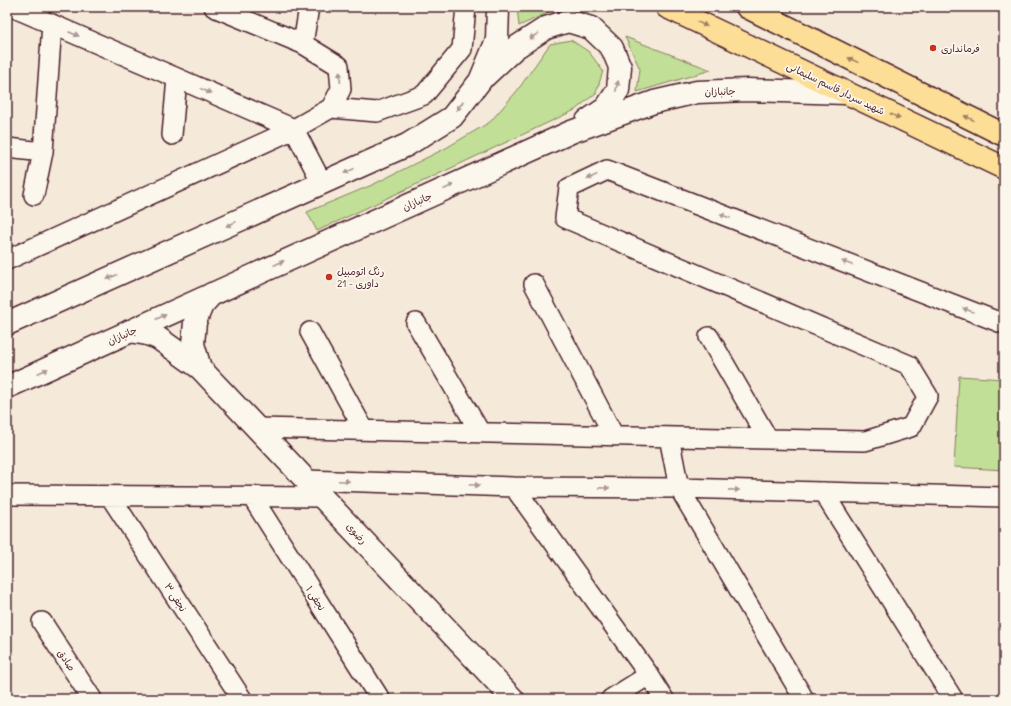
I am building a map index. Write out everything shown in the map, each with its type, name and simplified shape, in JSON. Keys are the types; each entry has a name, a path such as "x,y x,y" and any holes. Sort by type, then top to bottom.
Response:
{"main road":[{"path":"480,81 496,40 498,7"},
{"name":"شهید سردار قاسم سلیمانی","path":"667,7 1004,168"},
{"path":"747,7 1004,135"},
{"path":"7,324 407,145 452,117 480,81 515,48 546,28 568,22 591,28 612,48 620,67 618,90 606,108 571,132"},
{"name":"جانبازان","path":"7,387 571,132 654,102 697,92 748,90 846,93"},
{"path":"200,368 193,344 195,322 202,305 212,294"},
{"name":"رضوی","path":"130,331 147,334 158,338 200,368 305,480 323,497 504,696"}],"street":[{"path":"12,7 294,129 322,183"},
{"path":"214,7 303,44 339,66 340,88 331,108"},
{"path":"303,44 309,7"},
{"path":"7,260 294,129 331,108 377,112 424,95 462,49 466,7"},
{"path":"34,195 43,152 52,24"},
{"path":"172,135 177,78"},
{"path":"7,148 43,152"},
{"path":"256,428 865,440 911,427 928,396 909,365 565,218 569,188 606,170 1004,324"},
{"path":"534,284 614,436"},
{"path":"416,323 480,432"},
{"path":"310,332 364,430"},
{"path":"709,337 768,439"},
{"path":"669,437 679,488 804,699"},
{"path":"305,480 514,487 679,488 1004,497"},
{"path":"514,487 649,675 664,699"},
{"path":"822,492 953,699"},
{"path":"7,495 323,497"},
{"name":"نجفی ۳","path":"110,496 242,699"},
{"name":"نجفی ۱","path":"252,497 380,699"},
{"name":"صادق","path":"42,622 92,699"},
{"path":"611,699 649,675"}],"green space":[{"path":"517,7 560,7 519,26"},
{"path":"625,37 711,70 637,92 640,69"},
{"path":"571,40 589,52 603,71 596,93 575,110 317,231 307,212 372,185 446,148 490,122 517,91 550,44"},
{"path":"959,376 1004,379 1004,470 954,467"}],"place":[{"name":"فرمانداری","path":"933,48"},
{"name":"رنگ اتومبیل 21 - داوری","path":"329,277"}]}
